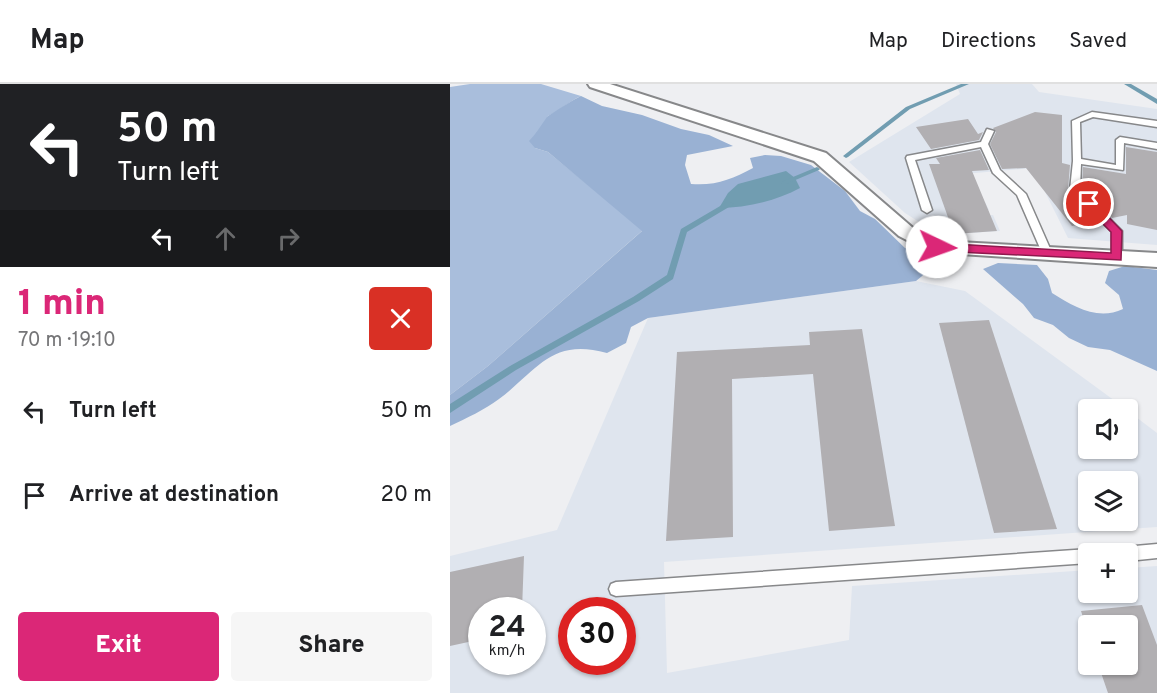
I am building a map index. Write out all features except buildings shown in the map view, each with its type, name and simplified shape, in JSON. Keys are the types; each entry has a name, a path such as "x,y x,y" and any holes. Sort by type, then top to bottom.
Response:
{"street":[{"path":"595,84 820,157 906,232 937,247 1157,260"}],"lane":[{"path":"1117,258 1117,231 1076,190 1076,121 1092,114 1157,124"},
{"path":"990,131 984,144 996,171 1021,194 1047,254"},
{"path":"1077,161 1120,168 1120,141 1157,146"},
{"path":"927,210 910,159 984,144"},
{"path":"1138,553 1157,551"},
{"path":"616,589 1078,557"}],"shaded area":[{"path":"470,84 541,84 581,96 548,116 535,148 548,152 643,230 488,366 450,395 450,87"},
{"path":"956,84 1032,84 1039,92 1157,109 1157,245 1068,238 1033,168 964,174 975,202 985,202 989,210 980,211 981,216 993,215 1000,231 954,234 950,222 919,222 905,213 849,162 960,94"},
{"path":"581,96 602,106 709,135 733,146 687,155 685,165 691,184 716,183 731,178 753,168 750,158 765,155 781,156 811,165 845,191 860,211 875,219 905,248 923,255 933,267 916,281 648,318 631,327 626,343 607,353 588,349 572,350 547,359 493,403 450,426 450,395 488,366 642,231 548,152 535,148 529,141 547,117"},
{"path":"786,171 795,178 800,188 761,203 719,208 728,193 738,184"},
{"path":"998,263 1037,265 1048,279 1052,293 1086,311 1104,314 1123,309 1119,295 1105,283 1109,271 1125,266 1157,270 1157,371 1110,350 1088,347 1069,338 1053,325 1034,318 1023,304 983,269"},
{"path":"916,281 965,291 1112,399 1078,399 1078,459 1138,459 1138,419 1157,433 1157,527 1138,528 1138,471 1078,471 1078,531 1101,531 664,562 667,673 849,640 852,586 1078,571 1078,603 1138,603 1138,567 1157,566 1157,693 450,693 450,556 557,530 648,318"}],"waterway":[{"path":"846,156 908,108 966,84"},
{"path":"1127,84 1157,102"},
{"path":"784,182 817,169"},
{"path":"450,409 513,368 636,299 670,277 684,231 730,204"}],"route":[{"path":"937,247 1117,258 1117,231 1089,204"}]}
